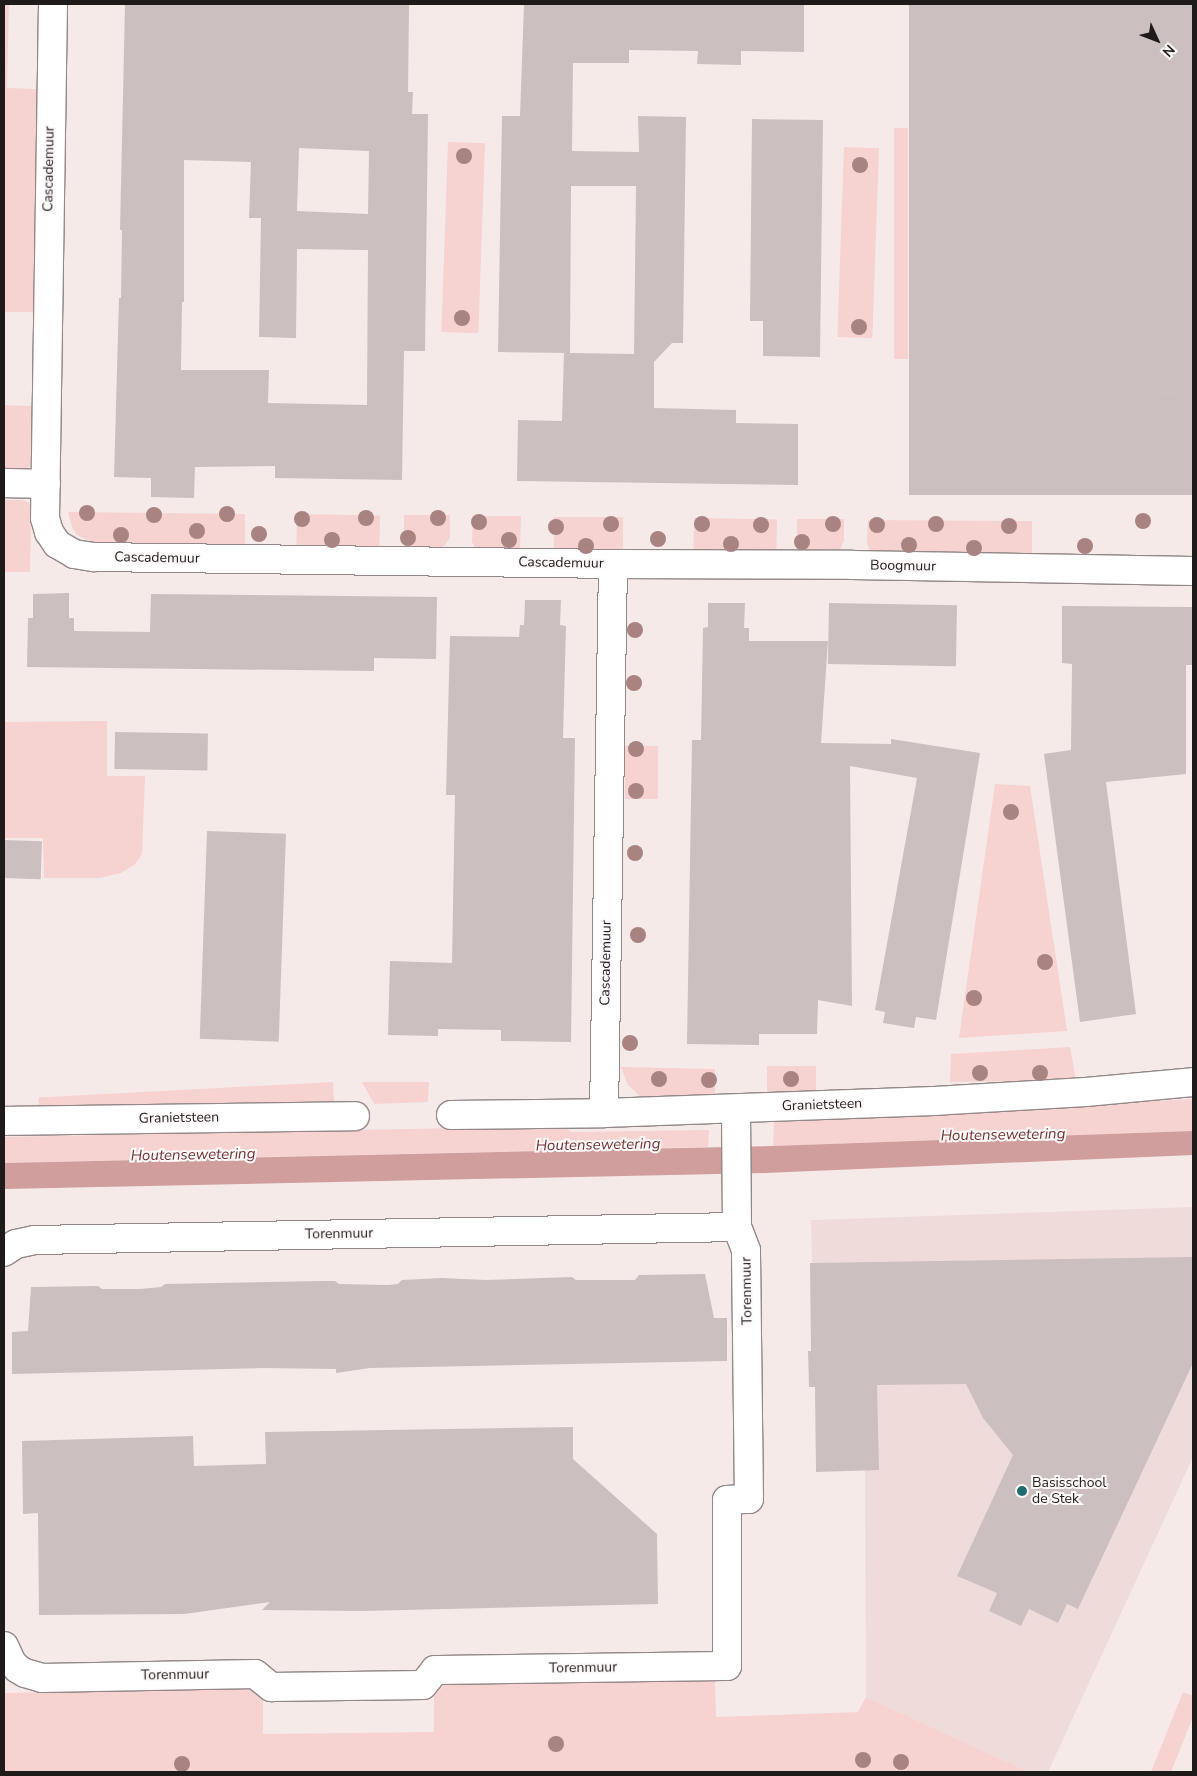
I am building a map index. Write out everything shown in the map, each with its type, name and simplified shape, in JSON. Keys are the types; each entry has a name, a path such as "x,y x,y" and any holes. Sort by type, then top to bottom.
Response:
{"street":[{"name":"Cascademuur","path":"53,4 45,518 49,532 57,544 74,554 94,557 613,564 604,1113"},
{"path":"4,483 46,484"},
{"name":"Boogmuur","path":"613,564 852,565 1193,571"},
{"name":"Granietsteen","path":"451,1115 604,1113 944,1101 1086,1092 1193,1082"},
{"name":"Torenmuur","path":"4,1646 12,1663 18,1669 25,1674 42,1678 255,1674 271,1687 423,1685 435,1670 727,1666 727,1500 750,1499 746,1250 737,1227 736,1109"},
{"name":"Granietsteen","path":"4,1121 355,1116"},
{"name":"Torenmuur","path":"4,1252 16,1244 35,1240 737,1227"}],"shaded area":[{"path":"4,4 9,4 7,88 37,89 33,312 5,312 4,382"},
{"path":"894,128 908,128 908,359 894,359"},
{"path":"448,142 485,143 478,333 441,332"},
{"path":"844,147 879,148 872,338 837,337"},
{"path":"4,405 32,406 31,462 28,469 22,472 4,471"},
{"path":"4,500 22,500 29,503 31,508 30,572 4,572"},
{"path":"68,512 245,514 245,548 101,546 77,535 72,527"},
{"path":"297,514 380,515 379,550 296,549"},
{"path":"404,515 450,515 450,538 444,546 438,549 404,549"},
{"path":"473,516 521,516 520,552 476,549 472,542"},
{"path":"554,517 623,517 623,554 554,554"},
{"path":"694,518 777,519 776,553 693,552"},
{"path":"797,519 844,519 844,540 841,548 835,553 797,552"},
{"path":"868,520 1032,521 1032,557 878,556 870,551 867,544"},
{"path":"107,721 107,776 145,776 142,854 135,864 121,873 100,878 44,878 43,838 4,838 4,722"},
{"path":"625,746 658,746 658,799 625,799"},
{"path":"995,784 1030,786 1067,1031 959,1038"},
{"path":"1070,1047 1076,1080 950,1082 951,1054"},
{"path":"767,1066 816,1066 816,1092 767,1092"},
{"path":"621,1067 715,1069 715,1099 642,1098 628,1085"},
{"path":"333,1082 334,1101 39,1116 38,1097"},
{"path":"362,1082 429,1082 428,1102 374,1104"},
{"path":"1193,1099 1193,1131 773,1146 774,1122"},
{"path":"563,1126 571,1132 709,1130 708,1147 4,1163 4,1137"},
{"path":"1193,1131 1193,1155 765,1173 4,1189 4,1163 773,1146"},
{"name":"Basisschool de Stek","path":"1193,1207 1193,1457 1048,1772 1029,1772 866,1697 865,1469 812,1267 811,1220"},
{"path":"715,1681 716,1717 858,1712 866,1697 1029,1772 4,1772 4,1693 250,1688 263,1699 263,1734 434,1732 434,1697 444,1685"},
{"path":"1183,1692 1193,1696 1193,1717 1171,1772 1151,1772"}],"building":[{"path":"125,4 409,4 408,92 413,92 412,114 428,114 425,351 404,351 402,480 275,478 275,466 195,467 194,498 151,497 151,478 114,477 119,298 121,298 122,230 120,230","holes":["299,148 369,151 368,214 297,211","184,160 251,162 249,218 261,218 259,337 296,338 297,249 368,250 367,405 268,403 269,370 181,370 182,302 184,302"]},
{"path":"524,4 804,4 804,52 741,51 741,65 697,64 698,51 629,50 629,63 573,63 572,151 639,152 638,116 686,117 683,343 672,343 654,362 654,408 736,410 736,423 798,424 798,485 517,481 518,420 562,421 564,353 570,353 498,352 502,116 520,116","holes":["571,186 636,186 634,354 570,353"]},
{"path":"909,4 1193,4 1193,495 909,495"},
{"path":"752,119 823,120 820,357 763,356 763,321 750,321"},
{"path":"69,593 69,618 74,618 74,631 150,632 151,594 437,597 436,659 374,658 374,671 27,667 28,618 33,618 33,594"},
{"path":"525,600 561,600 560,625 566,626 563,738 575,738 571,1042 501,1041 501,1030 438,1029 438,1036 388,1035 390,961 452,963 455,795 446,795 450,636 519,637 520,625 524,625"},
{"path":"708,603 745,603 744,628 749,628 749,641 828,641 821,743 891,744 891,739 980,753 936,1020 916,1017 914,1028 883,1023 885,1012 875,1010 917,778 850,766 852,1006 818,1000 817,1034 759,1034 759,1045 687,1044 692,740 701,740 703,628 708,627"},
{"path":"829,603 957,605 956,666 828,664"},
{"path":"1062,606 1193,607 1193,665 1186,665 1186,774 1106,782 1136,1014 1080,1022 1044,754 1071,750 1072,664 1062,663"},
{"path":"115,732 208,734 207,771 114,769"},
{"path":"207,831 286,834 279,1042 200,1039"},
{"path":"4,840 42,841 41,879 4,878"},
{"path":"1192,1257 1193,1363 1078,1609 1067,1604 1058,1623 1029,1609 1021,1626 989,1611 997,1593 957,1576 1013,1455 983,1418 966,1384 877,1385 879,1470 816,1472 815,1387 809,1387 808,1351 811,1351 810,1263"},
{"path":"705,1274 714,1318 727,1318 727,1361 370,1368 336,1373 336,1369 263,1368 12,1374 12,1332 28,1331 31,1287 98,1286 102,1289 140,1289 161,1287 165,1284 322,1281 335,1281 339,1284 387,1285 398,1284 402,1280 442,1278 486,1280 572,1277 576,1280 635,1280 639,1275"},
{"path":"573,1427 573,1459 657,1534 658,1604 362,1611 262,1610 270,1602 184,1614 39,1615 38,1513 23,1514 22,1441 193,1436 194,1466 266,1464 265,1432"}],"tunnel":[{"path":"1154,382 1193,383"}],"place":[{"name":"Basisschool de Stek","path":"1022,1491"}],"water label":[{"name":"Houtensewetering","path":"1003,1135"},
{"name":"Houtensewetering","path":"598,1145"},
{"name":"Houtensewetering","path":"193,1155"}]}
